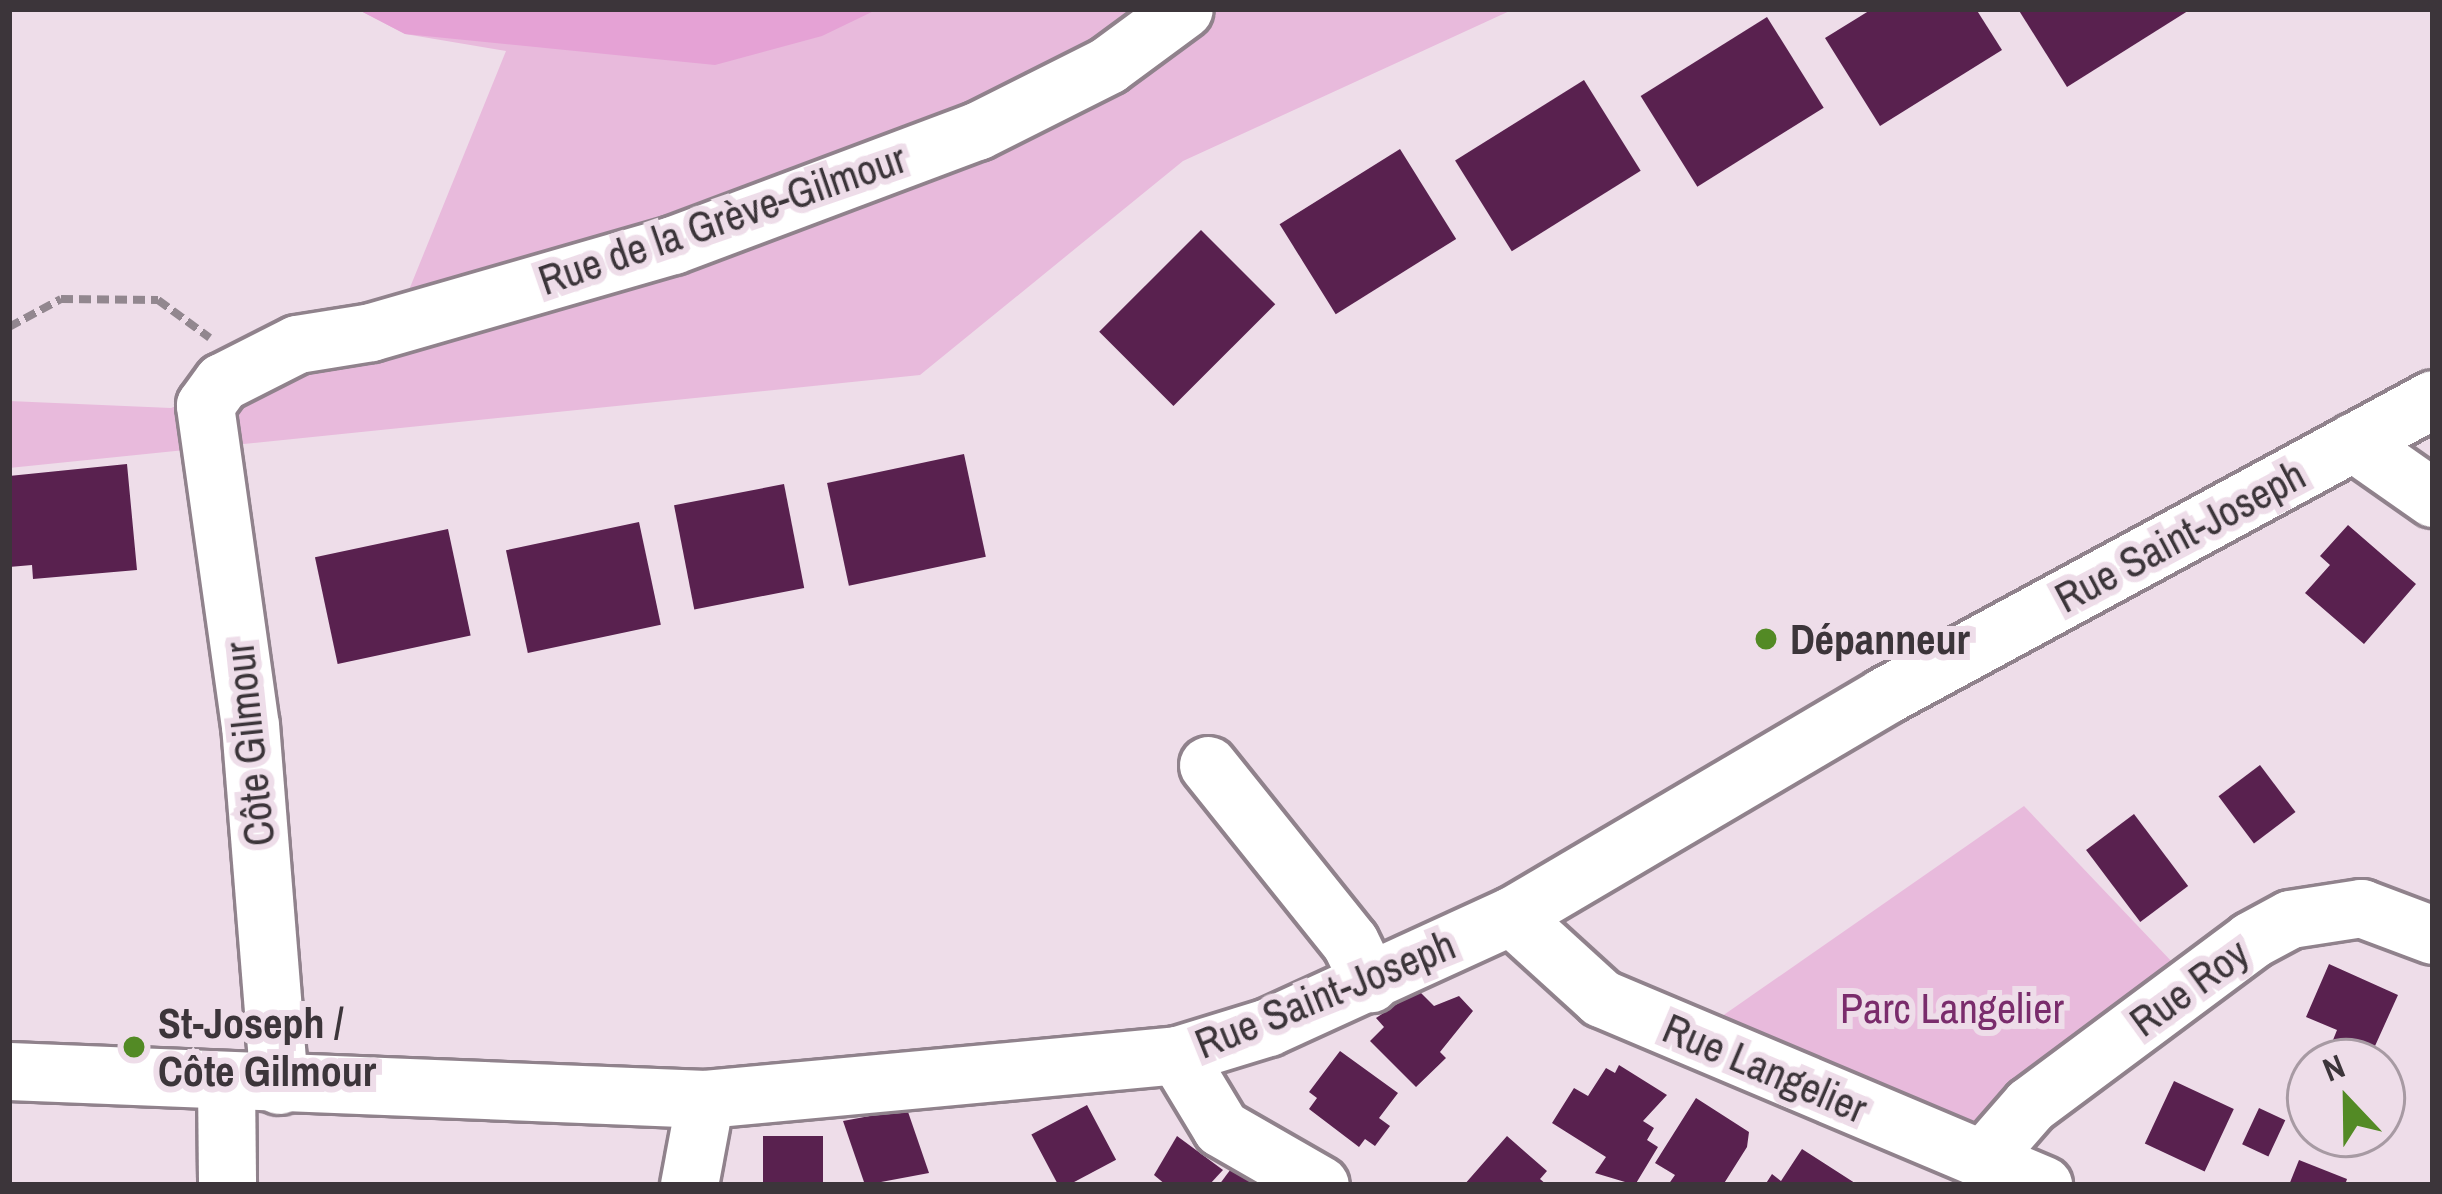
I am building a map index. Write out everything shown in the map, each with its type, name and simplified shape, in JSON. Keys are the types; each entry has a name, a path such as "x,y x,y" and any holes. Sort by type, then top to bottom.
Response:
{"street":[{"name":"Rue de la Grève-Gilmour","path":"221,388 297,344 371,332 673,245 977,130 1108,65 1184,9"},
{"name":"Côte Gilmour","path":"221,388 250,726 253,1084 226,1185"},
{"name":"Rue Saint-Joseph","path":"9,1071 705,1099 1177,1055 1370,982 1510,916 1884,697 2433,399"},
{"path":"2353,442 2433,498"},
{"path":"1208,765 1350,941 1370,982"},
{"name":"Rue Roy","path":"1982,1160 2030,1106 2251,940 2290,919 2361,908 2433,935"},
{"name":"Rue Langelier","path":"1510,916 1601,998 2043,1185"},
{"path":"1177,1055 1221,1128 1320,1185"},
{"path":"689,1185 705,1099"}],"path":[{"path":"9,327 61,299 158,300 209,335 221,388"}],"green space":[{"path":"357,9 1514,9 1183,161 920,375 9,468 9,401 171,408 396,322 506,51 405,34"},
{"name":"Parc Langelier","path":"2024,806 2192,983 1982,1160 1692,1037"}],"shaded area":[{"path":"357,9 878,9 822,36 715,65 405,34"}],"building":[{"path":"1872,9 1976,9 2002,50 1880,126 1825,38"},
{"path":"2018,9 2191,9 2067,87"},
{"path":"1767,17 1824,108 1697,187 1641,96"},
{"path":"1584,80 1641,171 1512,251 1455,161"},
{"path":"1400,149 1456,239 1336,314 1280,224"},
{"path":"1201,230 1275,304 1173,406 1099,332"},
{"path":"964,454 986,557 849,586 827,483"},
{"path":"127,464 137,570 33,579 32,565 9,567 9,476"},
{"path":"784,484 804,588 694,609 674,505"},
{"path":"639,522 661,625 528,653 506,550"},
{"path":"2348,525 2416,584 2364,644 2305,593 2330,565 2320,556"},
{"path":"448,529 471,636 338,664 315,557"},
{"path":"2260,765 2296,812 2254,843 2218,796"},
{"path":"2134,814 2188,886 2140,922 2086,850"},
{"path":"2329,964 2398,995 2379,1038 2334,1038 2337,1030 2306,1017"},
{"path":"1418,990 1434,1006 1459,996 1473,1011 1440,1052 1446,1058 1416,1087 1370,1041 1384,1027 1376,1018"},
{"path":"1340,1051 1398,1093 1379,1118 1390,1126 1375,1146 1365,1139 1359,1147 1309,1109 1317,1098 1309,1092"},
{"path":"1619,1065 1667,1095 1643,1121 1654,1128 1647,1140 1658,1147 1635,1185 1595,1173 1606,1157 1552,1123 1574,1088 1588,1096 1606,1068 1615,1073"},
{"path":"2174,1081 2234,1109 2205,1171 2145,1144"},
{"path":"1696,1098 1749,1132 1747,1147 1723,1185 1668,1185 1675,1175 1655,1163"},
{"path":"1087,1105 1116,1160 1069,1185 1058,1185 1031,1135"},
{"path":"2259,1108 2285,1120 2268,1157 2242,1144"},
{"path":"907,1109 929,1173 865,1185 843,1121"},
{"path":"763,1136 823,1136 823,1185 763,1185"},
{"path":"1177,1136 1223,1170 1209,1185 1166,1185 1154,1175"},
{"path":"1507,1136 1547,1171 1540,1179 1547,1185 1464,1185"},
{"path":"1802,1149 1858,1185 1765,1185 1772,1174 1781,1181"},
{"path":"2299,1160 2347,1179 2345,1185 2289,1185"},
{"path":"1236,1162 1275,1185 1219,1185"}],"place":[{"name":"Dépanneur","path":"1766,639"},
{"name":"St-Joseph / Côte Gilmour","path":"134,1047"}]}
